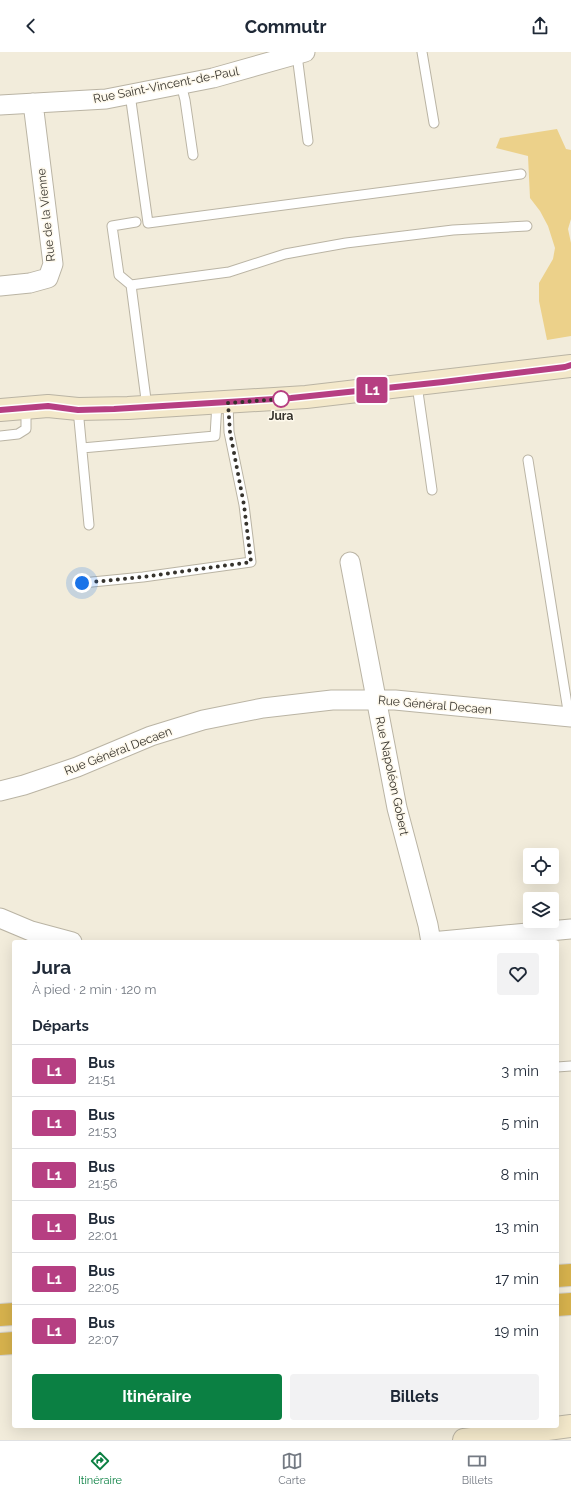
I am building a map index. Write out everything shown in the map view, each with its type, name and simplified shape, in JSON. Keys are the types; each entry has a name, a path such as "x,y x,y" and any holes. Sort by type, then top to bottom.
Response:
{"highway":[{"path":"559,1276 571,1275"},
{"path":"559,1305 571,1304"},
{"path":"0,1315 12,1314"},
{"path":"0,1344 12,1343"}],"main road":[{"path":"0,410 48,406 78,410 223,403 306,397 569,366"},
{"path":"559,1428 571,1426"},
{"path":"464,1440 556,1428"}],"street":[{"name":"Rue Saint-Vincent-de-Paul","path":"0,105 106,99 213,78 299,53"},
{"name":"Rue de la Vienne","path":"0,286 30,283 48,278 53,264 33,103"},
{"name":"Rue Napoléon Gobert","path":"350,562 397,808 431,940"},
{"name":"Rue Général Decaen","path":"0,791 24,785 77,767 151,736 203,720 271,707 332,700 395,700 570,717"},
{"path":"0,918 31,931 65,940"},
{"path":"453,940 571,929"}],"lane":[{"path":"422,52 434,123"},
{"path":"299,53 308,141"},
{"path":"181,84 185,100 193,156"},
{"path":"130,94 148,223 521,174"},
{"path":"136,222 112,226 119,274 131,284 147,407"},
{"path":"131,284 229,272 285,254 346,244 453,230 527,226"},
{"path":"417,385 432,490"},
{"path":"82,448 215,436 223,403"},
{"path":"82,583 143,577 251,562 244,505 223,403"},
{"path":"0,436 18,434 26,429 26,407"},
{"path":"78,410 89,525"},
{"path":"528,460 570,717"},
{"path":"559,1067 571,1066"}],"shaded area":[{"path":"557,129 566,149 571,150 571,219 568,229 571,243 571,336 547,340 539,301 539,283 553,259 555,248 548,226 540,211 530,198 528,156 496,148 500,138"}],"bus line":[{"name":"L1","path":"0,410 48,406 78,410 100,410 306,397 443,382 571,365"}],"place":[{"name":"Jura","path":"281,399"}],"route":[{"path":"82,583 143,577 251,562 247,540 244,505 230,432 228,403 281,399"}]}
